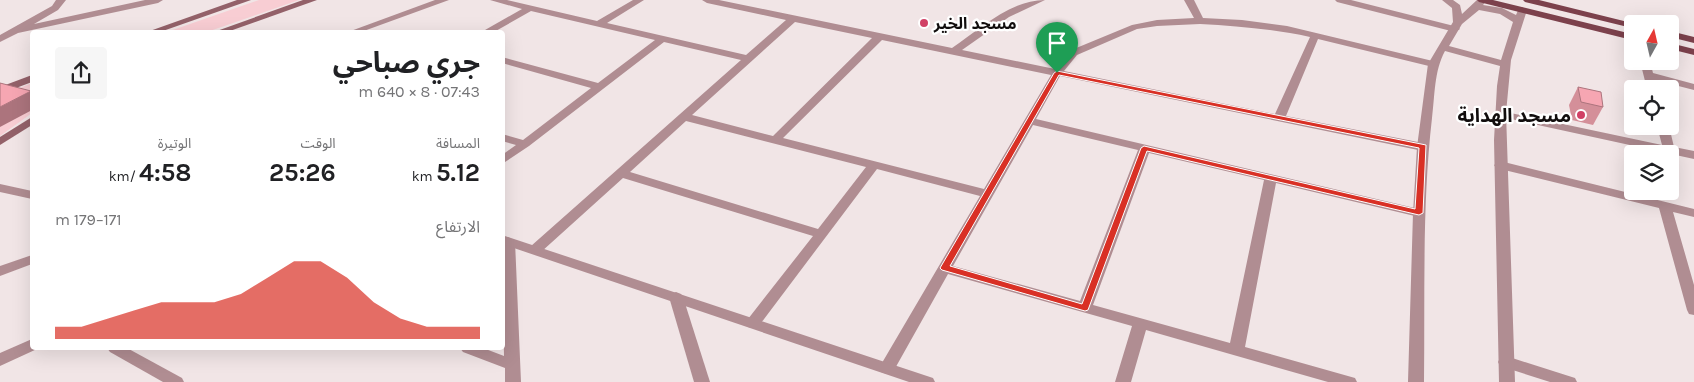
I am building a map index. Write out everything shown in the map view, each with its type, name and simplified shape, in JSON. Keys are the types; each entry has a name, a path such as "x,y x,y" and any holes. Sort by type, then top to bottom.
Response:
{"main road":[{"path":"158,30 246,0"},
{"path":"225,30 312,0"},
{"path":"1481,2 1526,6 1624,24"},
{"path":"1526,6 1624,35"},
{"path":"1679,36 1694,40"},
{"path":"1679,48 1694,52"},
{"path":"0,91 30,79"},
{"path":"0,143 30,121"},
{"path":"0,143 30,131"}],"street":[{"path":"0,39 55,8 61,0"},
{"path":"18,30 158,0"},
{"path":"359,30 444,0"},
{"path":"495,0 749,60"},
{"path":"599,24 639,0"},
{"path":"707,0 879,37 1423,147"},
{"path":"953,52 1006,15 1040,0"},
{"path":"1189,0 1200,22"},
{"path":"1340,0 1457,25"},
{"path":"1447,0 1457,7 1457,25"},
{"path":"1416,382 1419,213 1423,147 1434,64 1457,25 1481,2"},
{"path":"1507,382 1500,165 1502,84 1509,44 1526,6"},
{"path":"492,30 530,8"},
{"path":"536,249 793,19"},
{"path":"887,368 1057,73 1074,53 1135,27 1157,23 1200,22 1252,24 1287,29 1434,64"},
{"path":"1279,118 1315,36"},
{"path":"775,140 879,37"},
{"path":"505,159 662,39"},
{"path":"1444,48 1505,64"},
{"path":"505,61 600,87"},
{"path":"1648,70 1650,80"},
{"path":"1649,75 1694,87"},
{"path":"1501,114 1646,145"},
{"path":"684,116 988,194"},
{"path":"1029,121 1419,213"},
{"path":"505,138 525,144"},
{"path":"1085,308 1144,148"},
{"path":"1679,152 1694,155"},
{"path":"753,323 874,165"},
{"path":"1500,165 1694,213"},
{"path":"622,173 821,234"},
{"path":"1236,352 1271,178"},
{"path":"0,188 30,195"},
{"path":"1665,206 1694,310"},
{"path":"513,382 505,240 927,382"},
{"path":"0,271 30,260"},
{"path":"945,268 1236,352 1349,382"},
{"path":"676,297 702,382"},
{"path":"1122,382 1140,324"},
{"path":"0,360 30,346"},
{"path":"118,350 165,380"},
{"path":"473,350 513,365"},
{"path":"1506,362 1569,382"}],"shaded area":[{"path":"259,0 299,0 213,30 173,30"},
{"path":"30,84 30,114 0,136 0,96"}],"building":[{"path":"0,83 30,91 30,92 0,107"},
{"path":"1578,87 1601,92 1603,107 1581,102"}],"place":[{"name":"مسجد الخير","path":"924,23"},
{"name":"مسجد الهداية","path":"1581,115"}],"route":[{"path":"1057,73 1423,147 1419,213 1144,148 1085,308 945,268 1057,73"}]}
